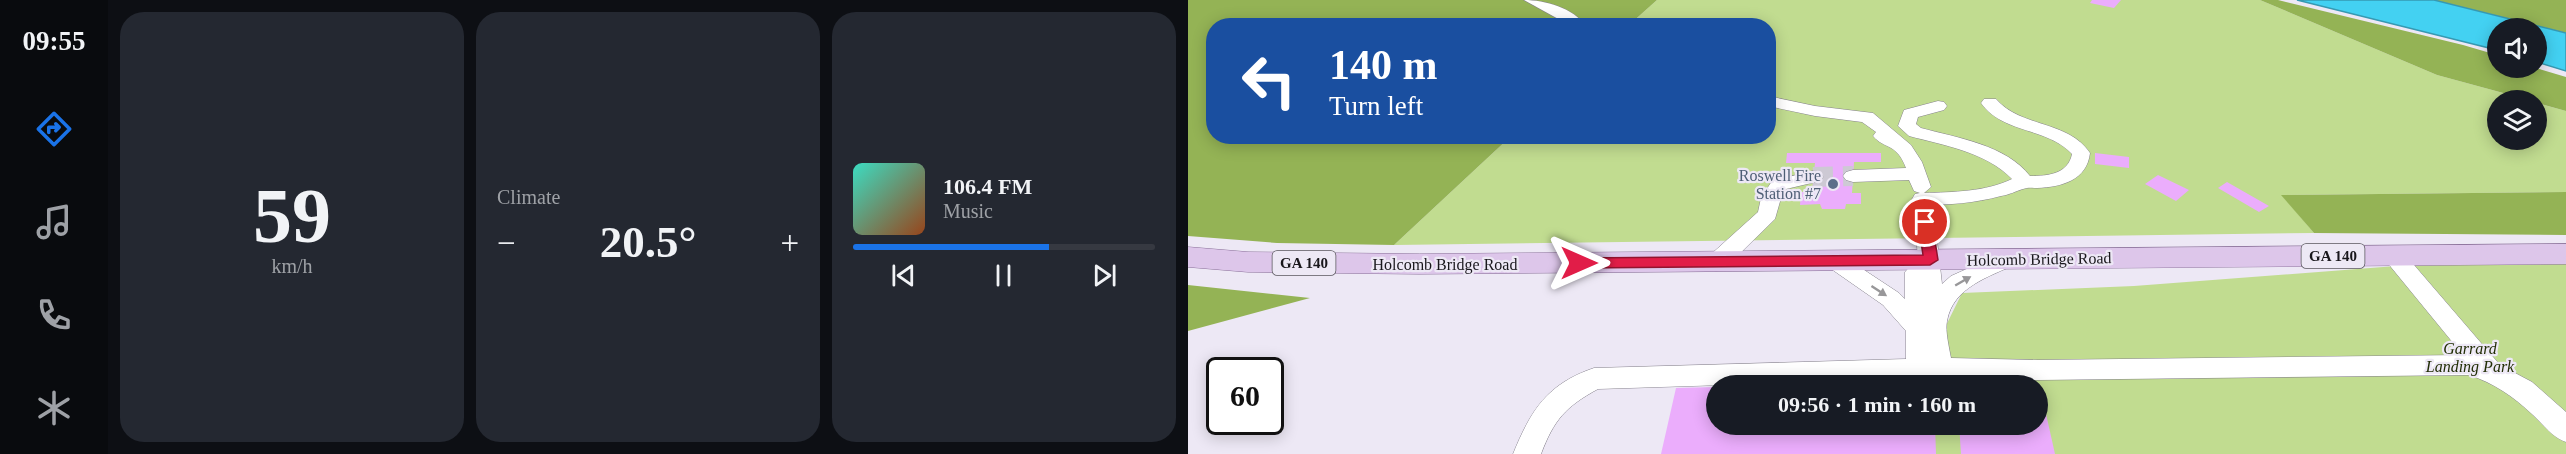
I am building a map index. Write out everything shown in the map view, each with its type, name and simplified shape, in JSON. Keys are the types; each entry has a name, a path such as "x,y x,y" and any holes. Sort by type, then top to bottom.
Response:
{"main road":[{"name":"Holcomb Bridge Road","path":"1188,257 1248,262 1419,264 2566,254"}],"street":[{"path":"1532,0 1569,18"},
{"path":"1776,103 1815,111 1867,117 1878,124 1909,153 1920,186"},
{"path":"1853,176 1973,195 2004,189 2021,182 2040,183 2064,177 2078,166 2081,153 2076,146 2061,136 1999,112 1990,103"},
{"path":"1938,106 1910,114 1907,126 1916,132 1981,153 2007,165 2018,173 2022,178 2021,182"},
{"path":"1869,135 1886,137 1894,141"},
{"path":"1716,263 1768,214 1771,198 1779,185 1813,177"},
{"path":"1925,222 1930,260 1926,324 1929,368"},
{"path":"2394,256 2490,370"},
{"path":"1926,324 1949,291 1959,282 2008,259"},
{"path":"1835,261 1926,324"},
{"path":"1527,454 1539,421 1562,396 1594,379 1929,368 2038,370 2456,364 2490,370 2526,390 2566,430"}],"green space":[{"path":"1188,0 1657,0 1637,18 1206,18 1206,144 1502,144 1394,245 1277,243 1188,236"},
{"path":"1657,0 2260,0 2437,75 2492,90 2487,90 2487,150 2547,150 2547,106 2566,111 2566,192 2282,195 2314,233 1394,245 1502,144 1776,144 1776,18 1637,18"},
{"path":"2260,0 2278,0 2487,52 2487,78 2547,78 2547,71 2566,77 2566,111 2547,106 2547,90 2492,90 2437,75"},
{"path":"2434,0 2566,0 2566,33 2547,28 2547,18 2506,18"},
{"path":"2566,192 2566,235 2314,233 2281,195"},
{"name":"Garrard Landing Park","path":"2566,253 2566,454 1932,454 1930,435 2048,435 2048,375 1925,375 1925,368 1962,293 2134,286"},
{"path":"1188,285 1310,298 1188,331"}],"water":[{"path":"2297,0 2434,0 2506,18 2487,18 2487,48"},
{"path":"2547,28 2566,33 2566,71 2547,65"}],"building":[{"path":"2092,0 2121,0 2114,8 2090,3"},
{"name":"Roswell Fire Station #7","path":"1787,153 1881,153 1881,162 1854,162 1852,193 1861,193 1861,204 1846,204 1845,209 1822,209 1820,204 1800,205 1801,192 1812,192 1815,163 1786,163"},
{"path":"2095,153 2129,157 2129,168 2095,164"},
{"path":"2158,175 2189,190 2176,201 2145,184"},
{"path":"2227,182 2269,206 2259,212 2218,188"},
{"path":"1706,387 1706,435 1935,435 1936,454 1661,454 1676,388"},
{"path":"2048,423 2055,454 1961,454 1960,435 2048,435"}],"tunnel":[{"path":"1813,177 1853,176"}],"place":[{"name":"Roswell Fire Station #7","path":"1833,184"}],"route":[{"path":"1579,263 1930,260 1925,222"}]}
